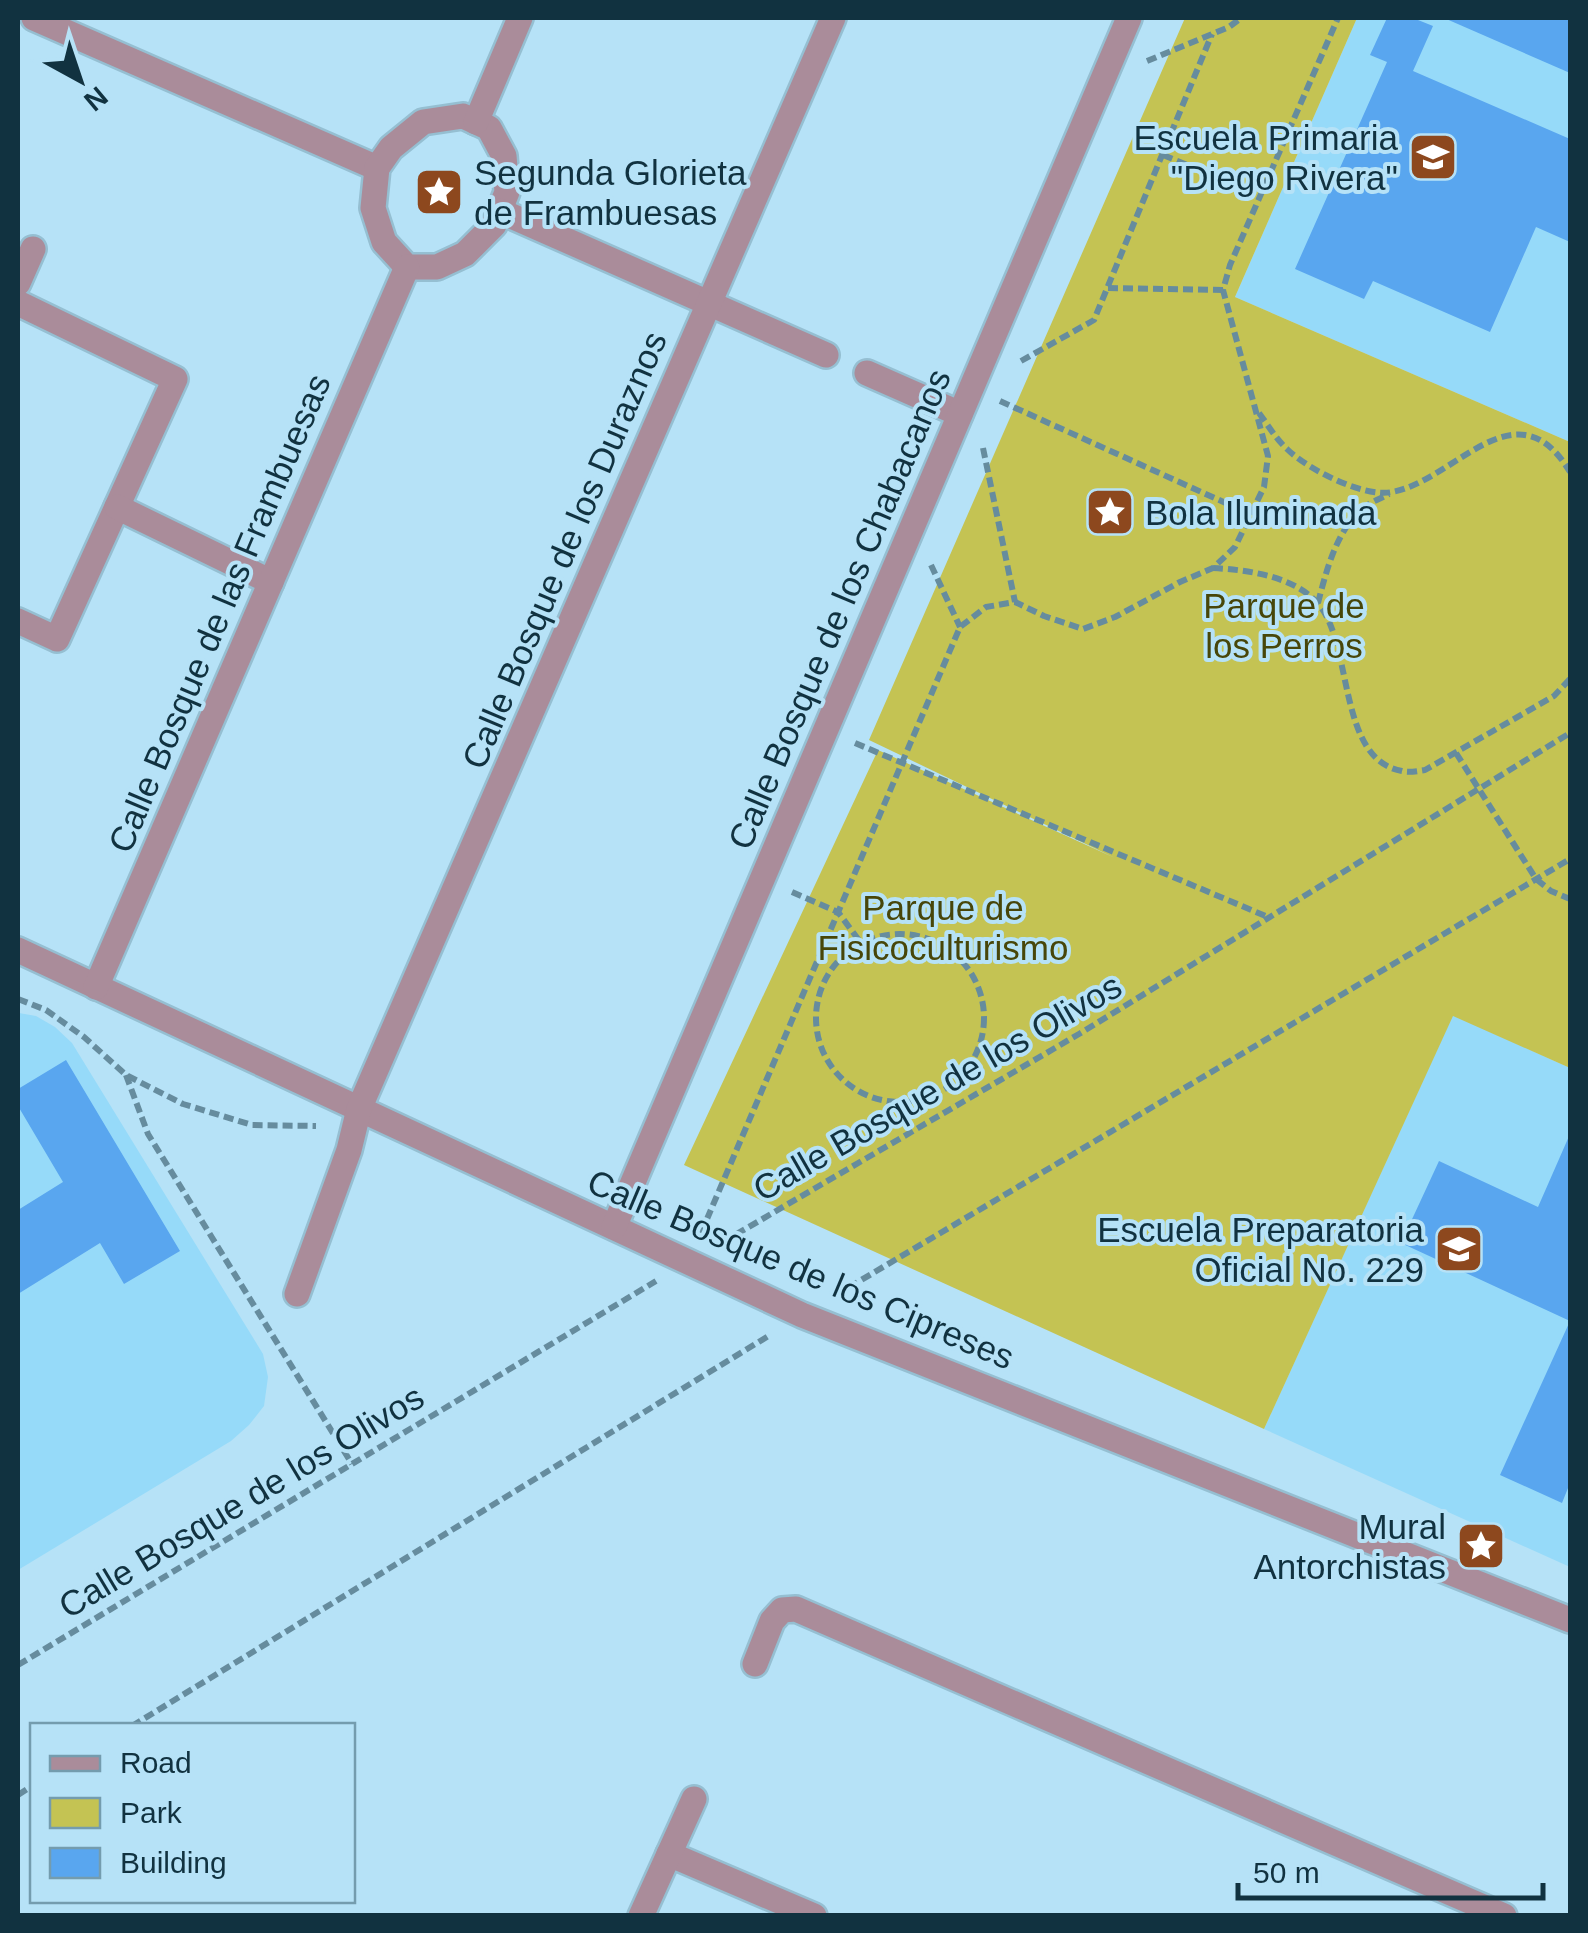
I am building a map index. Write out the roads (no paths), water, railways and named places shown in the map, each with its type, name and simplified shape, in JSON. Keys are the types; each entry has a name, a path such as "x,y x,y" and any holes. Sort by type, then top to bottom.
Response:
{"street":[{"path":"34,18 377,168"},
{"path":"476,122 520,18"},
{"name":"Calle Bosque de los Duraznos","path":"297,1294 349,1150 359,1109 833,18"},
{"name":"Calle Bosque de los Chabacanos","path":"614,1228 1129,18"},
{"path":"463,116 476,122 489,128 504,156 507,192 494,225 465,254 438,266 407,267 384,242 372,208 377,168 391,148 423,122 463,116"},
{"path":"500,211 826,354"},
{"path":"18,284 32,249"},
{"name":"Calle Bosque de las Frambuesas","path":"96,987 407,267"},
{"path":"18,303 175,379 57,639 18,622"},
{"path":"867,373 960,414"},
{"path":"117,507 271,582"},
{"name":"Calle Bosque de los Cipreses","path":"18,950 802,1315 1570,1620"},
{"path":"755,1664 772,1621 782,1610 796,1609 1504,1916"},
{"path":"641,1916 694,1799"},
{"path":"669,1854 814,1916"}],"place":[{"name":"Escuela Primaria \"Diego Rivera\"","path":"1433,157"},
{"name":"Segunda Glorieta de Frambuesas","path":"439,192"},
{"name":"Bola Iluminada","path":"1110,512"},
{"name":"Escuela Preparatoria Oficial No. 229","path":"1459,1249"},
{"name":"Mural Antorchistas","path":"1481,1546"}],"park label":[{"name":"Parque de los Perros","path":"1284,625"},
{"name":"Parque de Fisicoculturismo","path":"943,927"}]}
